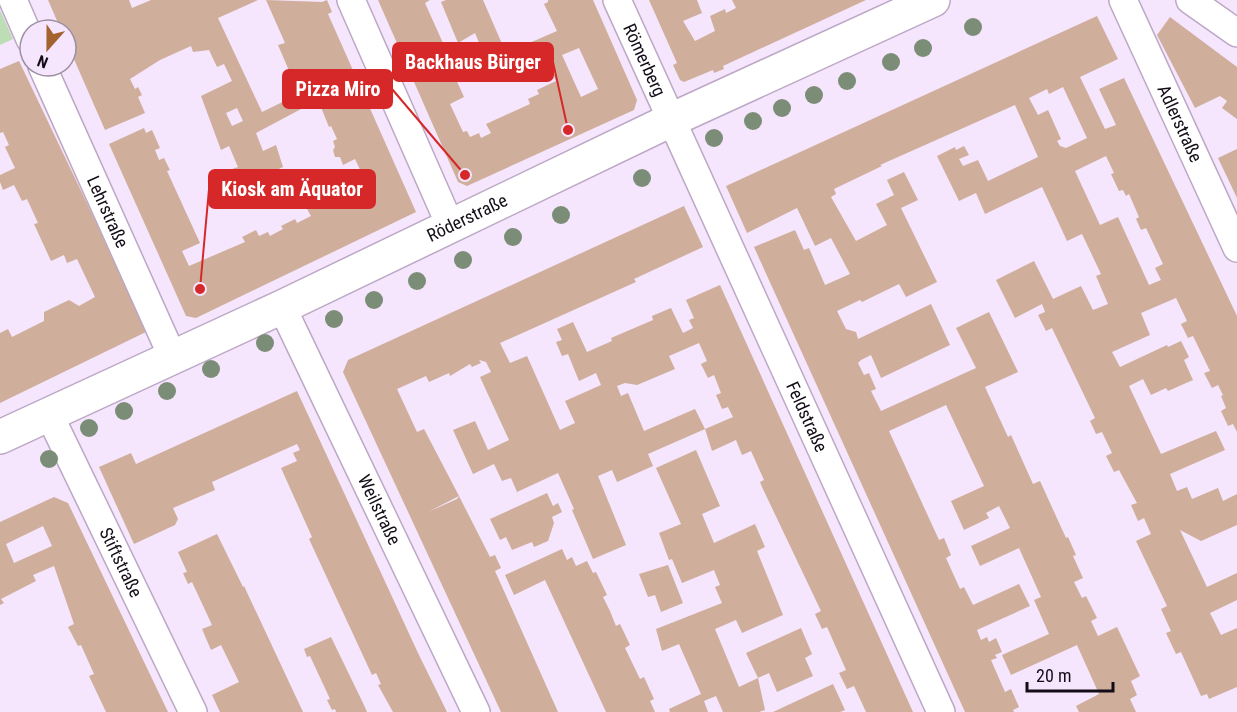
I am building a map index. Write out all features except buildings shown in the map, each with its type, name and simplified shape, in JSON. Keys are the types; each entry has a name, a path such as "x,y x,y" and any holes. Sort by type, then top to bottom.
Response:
{"street":[{"path":"13,0 21,18"},
{"path":"351,0 450,225"},
{"name":"Römerberg","path":"617,0 671,120"},
{"name":"Röderstraße","path":"0,437 282,307 671,120 933,0"},
{"name":"Adlerstraße","path":"1123,0 1237,248"},
{"path":"1190,0 1237,33"},
{"name":"Lehrstraße","path":"47,78 172,358"},
{"name":"Feldstraße","path":"671,120 941,712"},
{"name":"Weilstraße","path":"282,307 476,712"},
{"name":"Stiftstraße","path":"49,414 193,712"}],"green space":[{"path":"0,10 13,39 0,45"}],"place":[{"name":"Backhaus Bürger","path":"568,130"},
{"name":"Pizza Miro","path":"465,175"},
{"name":"Kiosk am Äquator","path":"200,289"}]}
